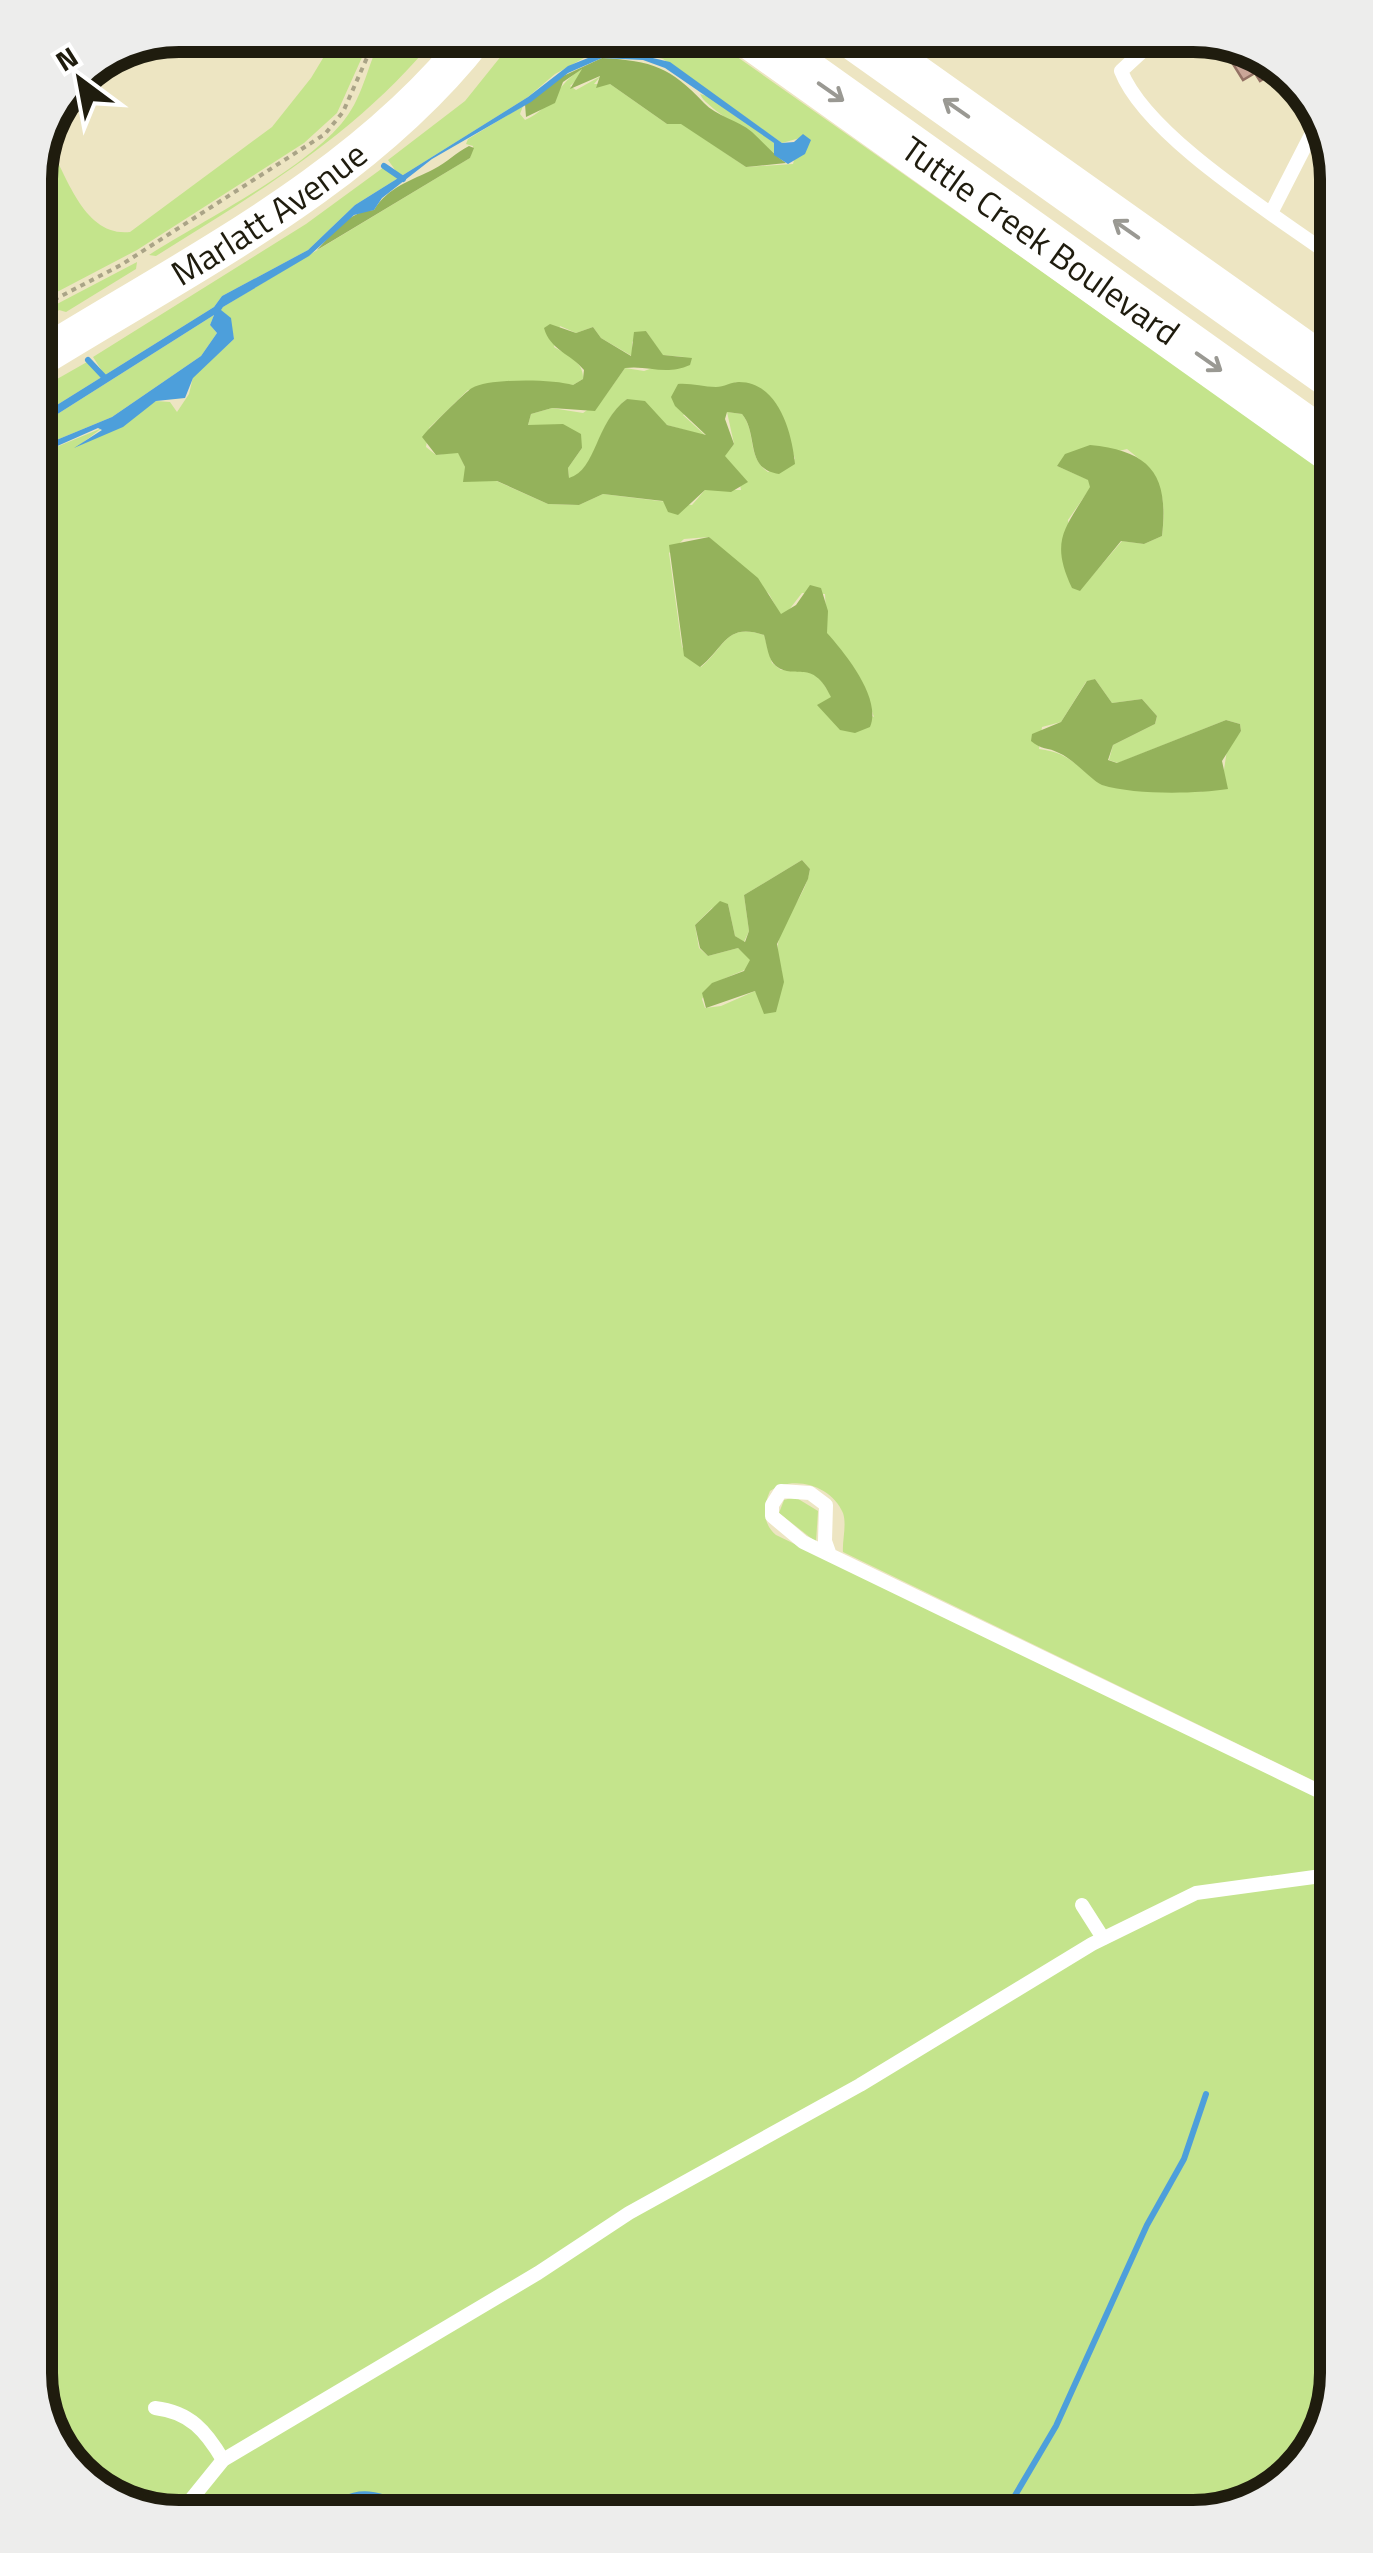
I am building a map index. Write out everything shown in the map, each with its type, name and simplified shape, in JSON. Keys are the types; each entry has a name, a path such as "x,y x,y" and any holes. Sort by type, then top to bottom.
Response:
{"highway":[{"name":"Tuttle Creek Boulevard","path":"776,53 1320,440"},
{"name":"Tuttle Creek Boulevard","path":"879,53 1320,366"}],"main road":[{"name":"Marlatt Avenue","path":"53,349 340,167 449,70 463,52"}],"lane":[{"path":"1140,53 1121,70 1129,92 1160,125 1320,247"},
{"path":"1271,213 1312,133"},
{"path":"830,1554 825,1541 826,1505 810,1493 780,1492 772,1506 777,1524 830,1554 1320,1792"},
{"path":"191,2500 223,2460 522,2282 629,2213 860,2084 1102,1938 1218,1887 1320,1876"},
{"path":"1082,1905 1102,1938"},
{"path":"155,2408 173,2410 198,2423 223,2460"}],"path":[{"path":"53,300 140,254 325,134 344,112 370,52"},
{"path":"140,254 146,263"}],"green space":[{"path":"327,52 364,52 337,113 304,143 137,250 53,294 55,157 89,215 114,231 130,232 272,127"},
{"path":"375,52 423,52 376,101 308,157 235,207 156,256 149,255 281,175 328,138 351,110"},
{"path":"504,52 615,52 584,58 555,74 528,97 355,205 308,250 222,296 214,307 53,407 53,381 87,362 102,371 93,357 306,224 384,167 398,174 388,160 465,101"},
{"path":"638,52 731,53 1320,468 1320,1784 843,1552 843,1513 830,1496 811,1485 790,1483 770,1491 765,1509 768,1525 776,1535 1320,1798 1318,2398 1307,2430 1283,2463 1257,2484 1218,2498 171,2500 139,2494 102,2474 69,2437 55,2398 53,448 102,428 77,447 156,401 170,402 177,412 189,394 193,377 234,339 230,318 220,310 223,307 470,158 473,146 466,144 468,139 523,106 520,114 525,120 535,115 582,69 584,73 570,86 576,90 601,76 594,84 610,84 667,124 681,123 746,167 793,164 800,138 782,143 663,59","holes":["560,326 576,333 593,327 601,338 632,356 632,342 646,331 662,355 684,357 644,371 625,368 603,399 583,413 552,408 531,414 528,425 547,427 582,448 568,468 569,479 586,466 609,420 627,399 667,425 706,436 683,415 736,382 784,425 795,459 768,472 754,452 747,421 742,414 727,412 734,444 724,456 737,470 741,490 705,490 692,505 603,494 579,505 548,504 465,467 458,452 436,455 426,447 429,428 468,390 537,381 573,385 583,379 578,364 554,347","1127,449 1148,468 1159,487 1162,536 1144,544 1122,541 1079,591 1068,520 1091,487 1089,480 1057,466","709,537 769,594 780,614 785,615 802,593 825,594 827,634 864,689 874,717 832,697 819,677 805,670 781,670 772,663 764,635 734,634 701,667 682,647 669,553 684,539","1095,679 1112,703 1142,699 1157,716 1155,724 1113,745 1109,760 1118,763 1226,720 1240,724 1241,731 1227,750 1223,776 1201,792 1103,785 1068,758 1039,749 1042,727 1061,722 1086,682","802,860 810,869 778,944 782,971 760,997 755,991 721,1006 705,1008 702,999 707,992 750,967 750,959 738,948 708,956 699,948 695,925 712,908 728,904 735,936 744,942 749,931 744,895"]},
{"path":"602,58 648,64 670,74 709,107 752,132 786,163 746,167 681,124 667,124 610,84 596,88 600,76 570,89 582,69 563,82 555,103 526,117 525,104 561,77"},
{"path":"700,94 714,98 774,143 774,153 712,107"},
{"path":"469,146 474,148 470,158 317,250 349,219 374,210 394,190"},
{"path":"137,262 136,269 66,312 59,310 53,316 53,306"},
{"path":"214,315 210,325 217,333 201,356 112,417 53,441 53,417"},
{"path":"550,324 576,333 593,327 601,338 631,356 634,332 646,331 663,355 692,358 690,365 673,370 625,368 595,411 552,408 531,414 528,425 563,424 581,434 582,448 568,468 569,478 585,466 608,420 627,399 645,401 667,425 706,435 675,406 671,397 678,384 716,387 739,382 764,390 786,424 795,464 779,474 768,471 756,458 742,414 727,412 725,419 734,444 725,456 748,482 731,492 705,490 678,515 668,512 663,501 603,494 579,505 548,504 497,481 463,482 465,467 458,453 436,455 422,437 472,388 522,380 573,385 583,379 584,370 547,335 544,328"},
{"path":"1090,445 1128,453 1152,470 1162,497 1162,536 1144,544 1121,541 1080,591 1072,588 1061,545 1068,524 1090,487 1088,480 1057,466 1065,454"},
{"path":"709,537 758,578 781,614 796,605 810,585 821,588 828,611 827,633 867,690 870,727 855,733 840,730 817,705 831,697 824,685 811,674 776,666 764,635 734,634 700,667 684,656 669,545"},
{"path":"1095,679 1112,703 1142,699 1157,716 1155,724 1113,745 1108,760 1117,763 1226,720 1240,724 1241,731 1222,761 1228,789 1165,793 1102,785 1065,756 1031,741 1032,734 1061,722 1087,681"},
{"path":"802,860 810,869 808,879 777,944 784,982 776,1012 764,1014 755,991 706,1008 702,993 712,983 744,971 750,960 738,948 708,956 700,948 695,925 720,901 728,904 735,936 745,942 749,931 744,895"},
{"path":"795,1497 818,1511 816,1542 779,1513 784,1500"}],"water":[{"path":"629,52 670,62 782,143 794,142 803,134 811,140 805,154 788,164 774,155 774,143 665,68 643,60 602,58 568,73 531,102 432,159 382,198 374,210 354,215 309,256 223,307 221,310 231,318 234,339 193,378 185,398 156,401 123,427 74,448 102,430 98,428 53,448 53,441 112,417 201,356 217,333 210,325 214,315 53,417 53,407 214,307 222,296 308,250 355,205 528,97 568,66 598,54"}],"building":[{"path":"1229,58 1267,76 1260,81 1255,73 1243,80"}],"waterway":[{"path":"384,166 403,179"},
{"path":"88,360 105,378"},
{"path":"1012,2500 1056,2426 1147,2225 1184,2159 1206,2094"},
{"path":"343,2500 369,2494 389,2500"}]}
